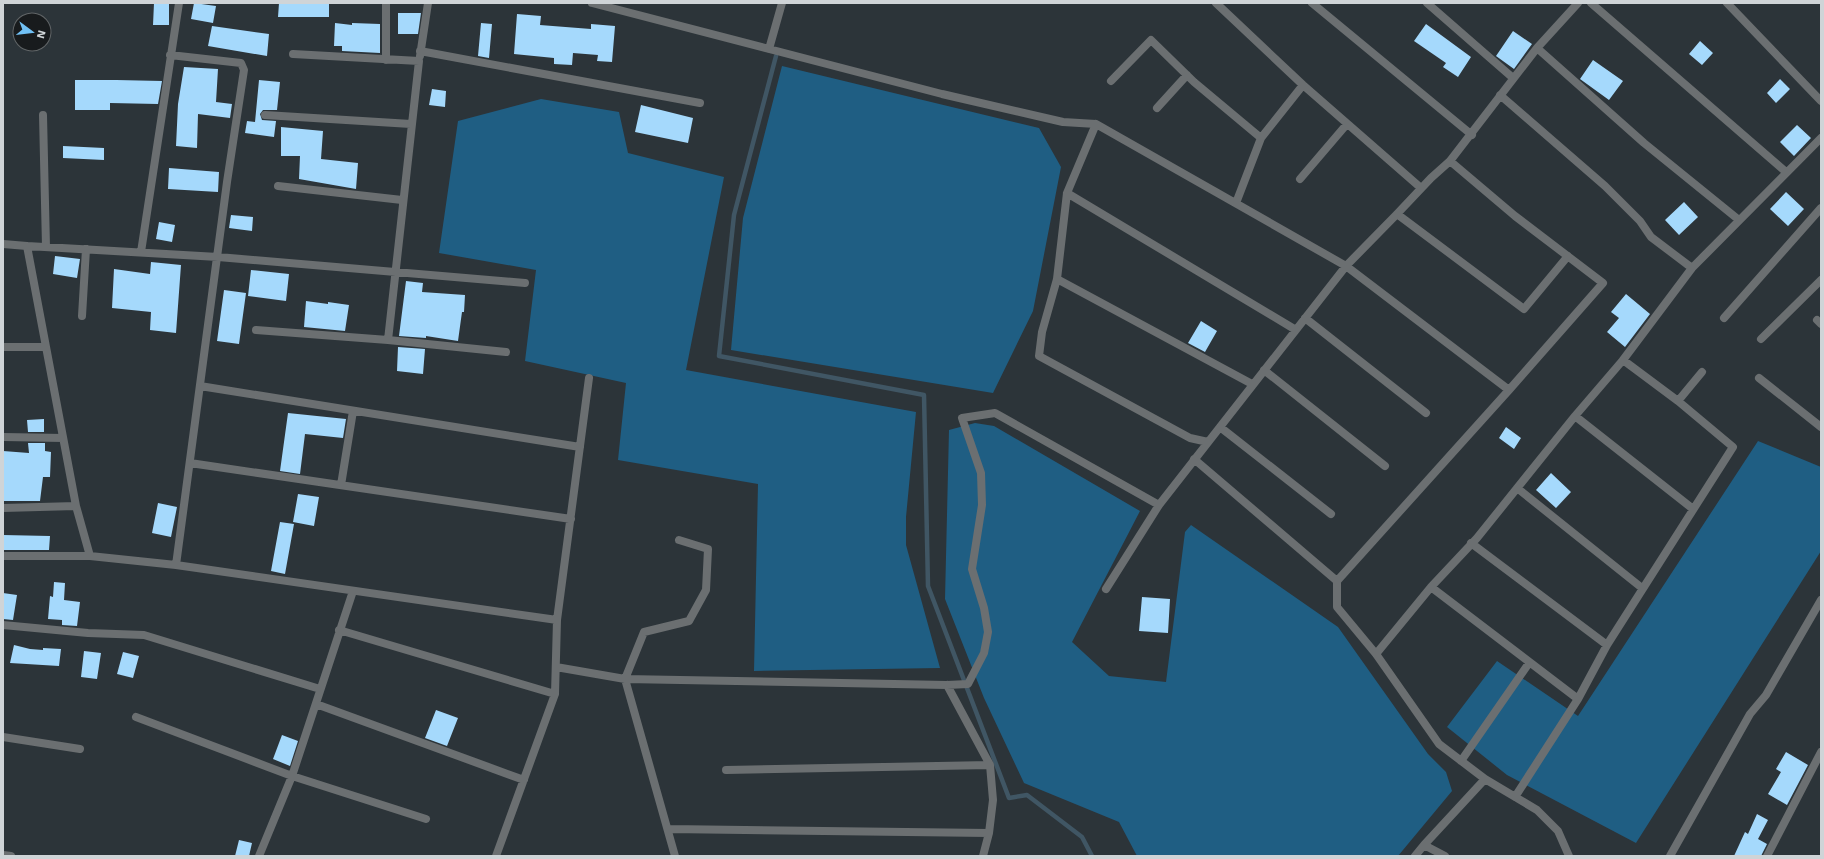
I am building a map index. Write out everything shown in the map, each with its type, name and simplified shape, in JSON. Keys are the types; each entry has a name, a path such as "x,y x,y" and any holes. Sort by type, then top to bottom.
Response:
{"street":[{"path":"141,252 179,3"},
{"path":"386,3 386,60"},
{"path":"388,340 402,200 420,51 428,3"},
{"path":"592,3 942,94 1063,122 1096,124 1346,266 1510,390"},
{"path":"769,49 782,3"},
{"path":"1216,3 1303,85 1421,188"},
{"path":"1312,3 1472,135"},
{"path":"1427,3 1512,78"},
{"path":"1591,3 1786,172"},
{"path":"1727,3 1821,101"},
{"path":"1106,589 1159,505 1252,384 1346,266 1421,188 1450,161 1472,135 1512,78 1572,5"},
{"path":"1111,81 1151,40 1187,75 1261,138"},
{"path":"1536,48 1644,143 1739,220"},
{"path":"420,51 700,103"},
{"path":"293,54 419,61"},
{"path":"170,55 241,63 244,70 176,565"},
{"path":"1157,108 1187,75"},
{"path":"1236,203 1261,138 1303,85"},
{"path":"1500,95 1605,186 1640,221 1651,237 1692,268"},
{"path":"265,114 412,124"},
{"path":"43,115 46,247"},
{"path":"1096,124 1067,193 1057,280 1042,332 1039,356 1190,438 1208,442"},
{"path":"1300,178 1347,124"},
{"path":"1376,654 1431,587 1472,543 1574,416 1623,360 1692,268 1821,138"},
{"path":"1450,161 1515,216 1603,283 1510,390 1337,581 1337,607 1376,654 1439,744 1485,780 1537,810 1558,831 1568,856"},
{"path":"278,186 402,200"},
{"path":"1067,193 1271,317 1296,330"},
{"path":"1724,318 1821,208"},
{"path":"1397,214 1524,309 1568,256"},
{"path":"3,244 218,256 526,283"},
{"path":"27,246 76,506 90,556"},
{"path":"82,316 86,249"},
{"path":"1057,280 1252,384"},
{"path":"1761,339 1821,280"},
{"path":"1305,318 1426,413"},
{"path":"256,330 388,340 506,352"},
{"path":"3,347 46,348"},
{"path":"1514,797 1578,699 1606,646 1733,446 1678,401 1623,360"},
{"path":"1264,370 1385,466"},
{"path":"1678,401 1702,372"},
{"path":"496,856 555,694 557,620 589,378"},
{"path":"1759,378 1821,427"},
{"path":"200,386 580,447"},
{"path":"341,485 353,411"},
{"path":"556,667 626,679 947,685 968,684 984,653 988,632 984,608 972,569 982,505 980,473 962,418 995,413 1159,505"},
{"path":"1574,416 1693,509"},
{"path":"1220,427 1331,514"},
{"path":"3,437 63,438"},
{"path":"1194,460 1337,581"},
{"path":"190,463 570,519"},
{"path":"1517,488 1642,588"},
{"path":"3,508 76,506"},
{"path":"675,856 626,679 644,632 689,622 706,590 708,549 679,540"},
{"path":"1472,543 1606,646"},
{"path":"3,556 90,556 176,565 557,620"},
{"path":"1431,587 1578,699"},
{"path":"259,856 292,776 353,591"},
{"path":"1670,856 1750,714 1766,695 1821,600"},
{"path":"3,625 88,633 144,635 320,689"},
{"path":"339,630 555,694"},
{"path":"1461,761 1529,663"},
{"path":"947,685 990,765 993,800 989,833 983,856"},
{"path":"316,704 524,780"},
{"path":"136,717 292,776 426,819"},
{"path":"3,737 80,749"},
{"path":"1767,856 1821,752"},
{"path":"726,770 990,765"},
{"path":"1415,856 1485,780"},
{"path":"669,830 989,833"},
{"path":"1424,845 1445,856"},
{"path":"3,855 11,856"}],"shaded area":[{"path":"782,66 1039,128 1061,167 1033,311 993,393 731,350 743,218"},
{"path":"541,99 619,112 628,153 724,177 686,370 916,412 906,517 906,545 940,668 754,671 758,484 618,460 626,383 525,361 536,270 439,253 458,121"},
{"path":"975,423 994,426 1140,511 1072,642 1109,676 1166,682 1185,532 1191,525 1338,627 1428,754 1446,772 1452,791 1398,856 1137,856 1119,822 1024,783 984,698 945,599 949,430"},
{"path":"1758,441 1821,467 1821,551 1636,843 1507,775 1447,727 1497,661 1578,716"}],"building":[{"path":"154,3 169,3 169,25 153,25"},
{"path":"194,3 216,6 213,23 191,19"},
{"path":"279,3 329,3 329,17 278,17"},
{"path":"398,13 421,13 418,34 398,34"},
{"path":"517,14 541,16 540,25 591,29 591,24 615,26 612,62 597,61 598,55 573,53 572,65 554,64 554,58 514,54"},
{"path":"335,23 352,25 352,23 380,24 380,53 342,51 342,46 334,46"},
{"path":"481,23 492,24 489,58 478,56"},
{"path":"1426,24 1471,57 1458,77 1443,67 1446,63 1414,41"},
{"path":"212,26 269,34 267,56 208,46"},
{"path":"1513,31 1532,44 1514,69 1496,56"},
{"path":"1700,41 1713,53 1702,65 1689,54"},
{"path":"1593,60 1623,81 1609,100 1580,79"},
{"path":"184,67 218,69 216,102 232,104 230,118 198,114 197,148 176,146 178,104"},
{"path":"1780,79 1790,89 1776,103 1767,93"},
{"path":"75,80 162,81 158,104 110,103 110,110 75,110"},
{"path":"259,80 280,82 277,110 263,110 260,114 262,120 276,121 274,137 245,133 247,121 255,122"},
{"path":"432,89 446,91 445,107 429,105"},
{"path":"641,105 693,118 688,143 635,132"},
{"path":"1797,125 1811,138 1794,156 1780,142"},
{"path":"281,127 323,131 321,159 358,163 356,189 299,179 300,156 281,156"},
{"path":"63,146 104,148 104,160 63,158"},
{"path":"169,168 219,172 218,192 168,189"},
{"path":"1786,192 1804,209 1788,226 1770,209"},
{"path":"1684,202 1698,217 1679,235 1665,220"},
{"path":"231,215 253,217 252,231 229,228"},
{"path":"159,222 175,225 172,242 156,239"},
{"path":"55,256 80,259 77,278 53,274"},
{"path":"151,262 181,265 176,333 150,330 151,312 112,308 114,269 150,274"},
{"path":"251,270 289,274 286,301 248,296"},
{"path":"406,281 423,283 422,292 465,295 464,312 462,312 458,341 426,336 426,338 399,336"},
{"path":"224,290 246,293 239,344 217,341"},
{"path":"1626,294 1650,314 1625,347 1607,332 1619,318 1611,312"},
{"path":"306,301 349,305 345,331 304,327"},
{"path":"1201,321 1217,331 1205,352 1188,343"},
{"path":"398,347 425,349 423,374 397,371"},
{"path":"288,413 346,419 343,438 305,434 300,474 280,471"},
{"path":"44,419 44,432 28,432 27,420"},
{"path":"1506,427 1521,438 1514,449 1499,438"},
{"path":"28,443 45,443 45,451 51,452 50,477 43,477 40,501 3,501 3,451 29,453"},
{"path":"1551,473 1571,492 1556,508 1536,490"},
{"path":"298,494 319,497 314,526 293,522"},
{"path":"158,503 177,507 171,537 152,533"},
{"path":"280,522 294,524 285,574 271,571"},
{"path":"3,535 50,536 49,550 3,550"},
{"path":"54,582 65,583 64,600 80,602 77,626 62,625 62,620 48,619 50,596 53,597"},
{"path":"3,593 17,595 13,620 3,619"},
{"path":"1142,597 1170,599 1168,633 1139,631"},
{"path":"14,645 30,649 61,649 59,666 10,663"},
{"path":"84,651 101,653 97,679 81,677"},
{"path":"123,652 139,656 133,678 117,674"},
{"path":"436,710 458,718 447,746 425,738"},
{"path":"282,735 298,741 290,766 273,759"},
{"path":"1786,752 1808,765 1787,805 1768,794 1781,772 1776,769"},
{"path":"1757,814 1768,820 1758,839 1767,844 1761,856 1734,856 1745,832 1748,834"},
{"path":"239,840 252,843 249,856 235,856"}],"waterway":[{"path":"776,56 734,215 719,356 924,395 928,586 1009,798 1027,795 1082,837 1092,856"}]}
